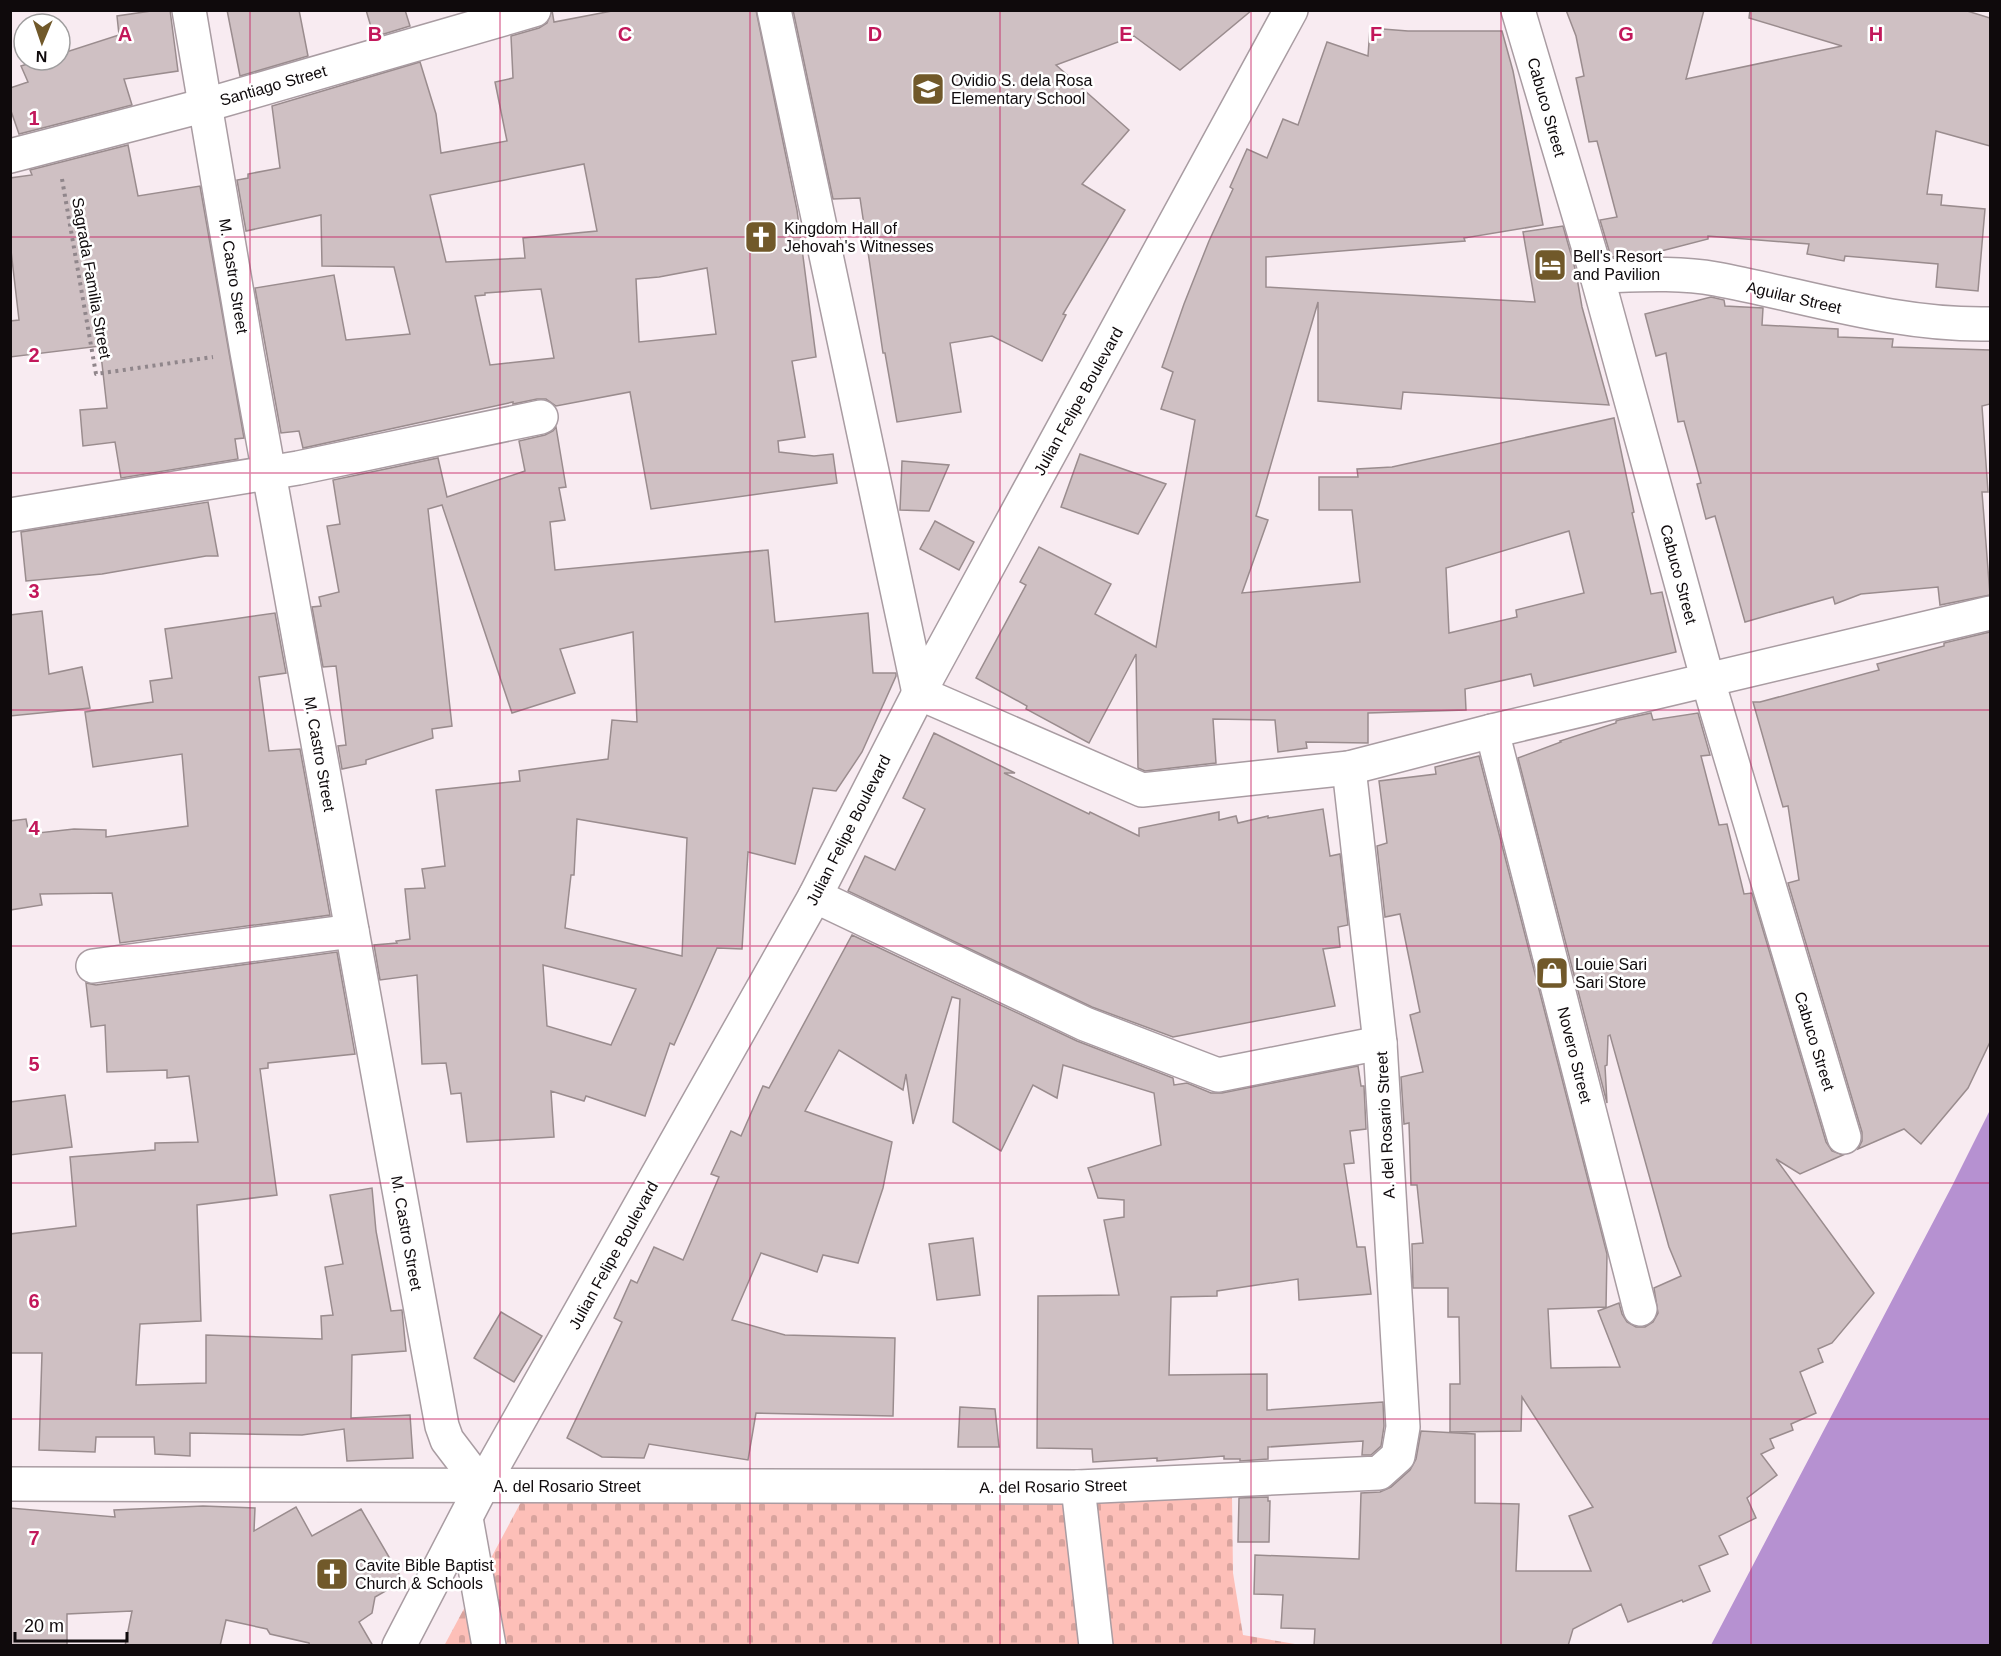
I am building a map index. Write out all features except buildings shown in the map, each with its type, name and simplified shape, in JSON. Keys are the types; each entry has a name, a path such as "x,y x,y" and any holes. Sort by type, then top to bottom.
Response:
{"street":[{"name":"M. Castro Street","path":"189,10 247,352 442,1426 447,1440 482,1486"},
{"name":"Santiago Street","path":"10,156 206,105 534,10"},
{"path":"774,10 919,693 1142,790 1349,768 1492,731 1990,613"},
{"name":"Julian Felipe Boulevard","path":"399,1646 482,1486 815,896 919,693 1291,10"},
{"name":"Cabuco Street","path":"1518,10 1597,276 1708,681 1844,1137"},
{"name":"Aguilar Street","path":"1597,276 1658,274 1714,279 1863,312 1922,321 1990,324"},
{"path":"10,515 269,474 541,417"},
{"name":"Novero Street","path":"1492,731 1640,1309"},
{"name":"A. del Rosario Street","path":"10,1484 1078,1487 1379,1473 1398,1456 1403,1427 1380,1043 1349,768"},
{"path":"815,896 1085,1024 1218,1075 1380,1043"},
{"path":"93,966 352,931"},
{"path":"1078,1487 1096,1646"},
{"path":"466,1518 489,1646"}],"path":[{"name":"Sagrada Familia Street","path":"56,144 96,374 247,352"}],"green space":[{"path":"1232,1495 1233,1573 1243,1635 1295,1645 444,1646 521,1502 1042,1505"}],"shaded area":[{"path":"1990,1110 1990,1645 1711,1645 1952,1186"}],"place":[{"name":"Ovidio S. dela Rosa Elementary School","path":"928,89"},
{"name":"Kingdom Hall of Jehovah's Witnesses","path":"761,237"},
{"name":"Bell's Resort and Pavilion","path":"1550,265"},
{"name":"Louie Sari Sari Store","path":"1552,973"},
{"name":"Cavite Bible Baptist Church & Schools","path":"332,1574"}]}
